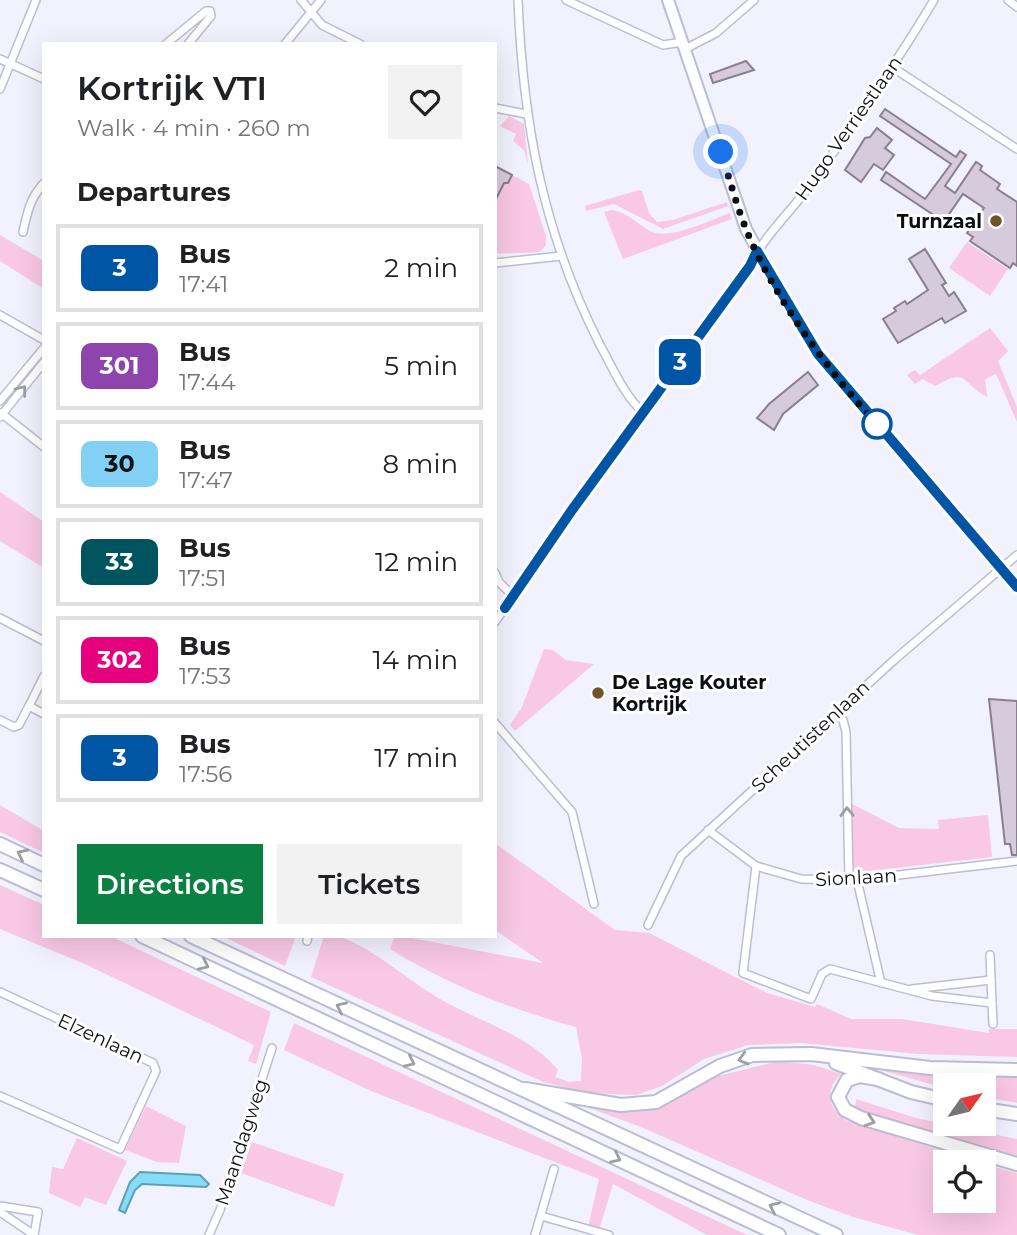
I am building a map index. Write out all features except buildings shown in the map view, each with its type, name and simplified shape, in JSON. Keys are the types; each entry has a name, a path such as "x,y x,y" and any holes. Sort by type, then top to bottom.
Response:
{"highway":[{"path":"0,844 42,864"},
{"path":"0,870 42,889"},
{"path":"146,938 779,1235"},
{"path":"195,938 836,1235"},
{"path":"514,1088 621,1105 656,1102 720,1066 752,1055 811,1054 930,1068 1017,1070"},
{"path":"811,1054 911,1092 933,1097"},
{"path":"878,1079 860,1076 848,1080 838,1097 845,1110 861,1118 1017,1164"},
{"path":"996,1111 1017,1114"}],"main road":[{"path":"668,0 746,229 818,354 1017,587"}],"street":[{"path":"0,89 36,0"},
{"path":"301,0 310,14 322,24 356,42"},
{"path":"291,40 321,0"},
{"path":"518,0 526,114 543,198 561,256 605,354 625,389 643,412"},
{"path":"566,0 656,43 683,46 716,33 754,0"},
{"name":"Hugo Verriestlaan","path":"497,619 750,266 757,251 809,186 892,67 934,0"},
{"path":"1007,0 1017,7"},
{"path":"168,42 195,19 210,11 211,16 190,42"},
{"path":"0,59 42,78"},
{"path":"892,67 1017,149"},
{"path":"497,108 526,114"},
{"path":"23,232 27,210 34,194 42,185"},
{"path":"497,263 561,256"},
{"path":"0,314 42,339"},
{"path":"0,401 42,350"},
{"path":"42,364 1,415 42,446"},
{"name":"Scheutistenlaan","path":"648,925 679,858 836,712 1017,555"},
{"path":"497,578 513,596"},
{"path":"0,618 42,639"},
{"path":"0,720 14,727 19,725 42,680"},
{"path":"29,706 42,713"},
{"path":"836,712 843,720 846,732 853,880 881,983"},
{"path":"497,725 572,812 594,904"},
{"name":"Sionlaan","path":"708,830 756,866 801,879 853,880 1017,861"},
{"path":"756,866 743,973 811,999 822,974 830,969 932,996 992,1003"},
{"path":"990,955 993,1024"},
{"path":"911,989 991,980"},
{"name":"Elzenlaan","path":"0,992 153,1063 156,1071 120,1149 0,1096"},
{"name":"Maandagweg","path":"209,1235 220,1210 272,1048"},
{"path":"535,1235 554,1170"},
{"path":"0,1206 38,1212 34,1235 0,1212"},
{"path":"541,1216 610,1235"}],"shaded area":[{"path":"509,116 524,124 528,164 524,150 513,141 516,134 500,126"},
{"path":"512,175 529,184 546,236 546,245 540,252 497,254 497,197 504,183 508,183"},
{"path":"642,191 649,213 657,222 673,220 727,202 728,206 663,229 614,204 586,211 585,206"},
{"path":"612,210 623,213 650,231 658,233 678,232 730,213 732,219 623,259 604,212"},
{"path":"0,235 42,260 42,288 0,261"},
{"path":"967,242 1008,269 990,296 949,268"},
{"path":"990,328 1008,351 998,361 1017,407 1017,422 996,374 985,379 987,397 959,377 935,386 923,379 915,384 907,375 915,370 920,375"},
{"path":"0,492 42,521 42,567 0,541"},
{"path":"544,649 553,650 566,660 594,664 515,731 510,725 522,707"},
{"path":"852,804 899,828 939,829 938,820 988,815 992,857 861,872 854,868 852,862"},
{"path":"0,805 42,830 42,852 0,832"},
{"path":"497,844 615,930 649,933 767,993 815,1007 817,1004 851,1019 902,1019 989,1033 989,1029 1017,1029 1017,1057 918,1054 801,1043 748,1045 704,1059 662,1086 636,1095 588,1093 543,1082 311,977 323,938 342,938 391,965 440,999 534,1048 558,1070 555,1077 569,1082 581,1081 582,1059 576,1027 480,995 434,974 390,949 394,938 412,938 543,963 497,931"},
{"path":"0,885 42,904 42,938 114,938 271,1012 256,1064 248,1061 254,1045 87,965 0,929"},
{"path":"226,938 295,938 285,966"},
{"path":"294,1023 747,1235 707,1235 613,1184 599,1230 588,1227 599,1179 371,1091 284,1050"},
{"path":"779,1061 814,1065 841,1074 832,1086 830,1098 845,1120 939,1150 933,1150 933,1213 996,1213 996,1167 1017,1173 1017,1235 918,1235 853,1217 807,1200 641,1127 584,1106 626,1110 665,1105 718,1076"},
{"path":"877,1069 989,1073 933,1073 933,1085"},
{"path":"996,1073 1017,1074 1017,1103 996,1099"},
{"path":"856,1099 933,1122 933,1132 855,1108"},
{"path":"146,1106 186,1126 179,1163 157,1162 125,1150"},
{"path":"996,1135 1017,1139 1017,1158 946,1136"},
{"path":"77,1138 127,1161 106,1205 85,1197 80,1207 49,1193 52,1167 63,1169"},
{"path":"252,1142 344,1174 334,1207 241,1173"}],"water":[{"path":"140,1172 200,1175 209,1184 206,1187 142,1184 135,1190 125,1213 119,1210 130,1182"}],"bus line":[{"name":"3","path":"505,608 572,510 750,266 757,251 818,354 1017,587"}],"place":[{"name":"Turnzaal","path":"996,221"},
{"name":"De Lage Kouter Kortrijk","path":"598,693"}],"route":[{"path":"721,152 746,229 768,271 818,354 877,424"}]}
